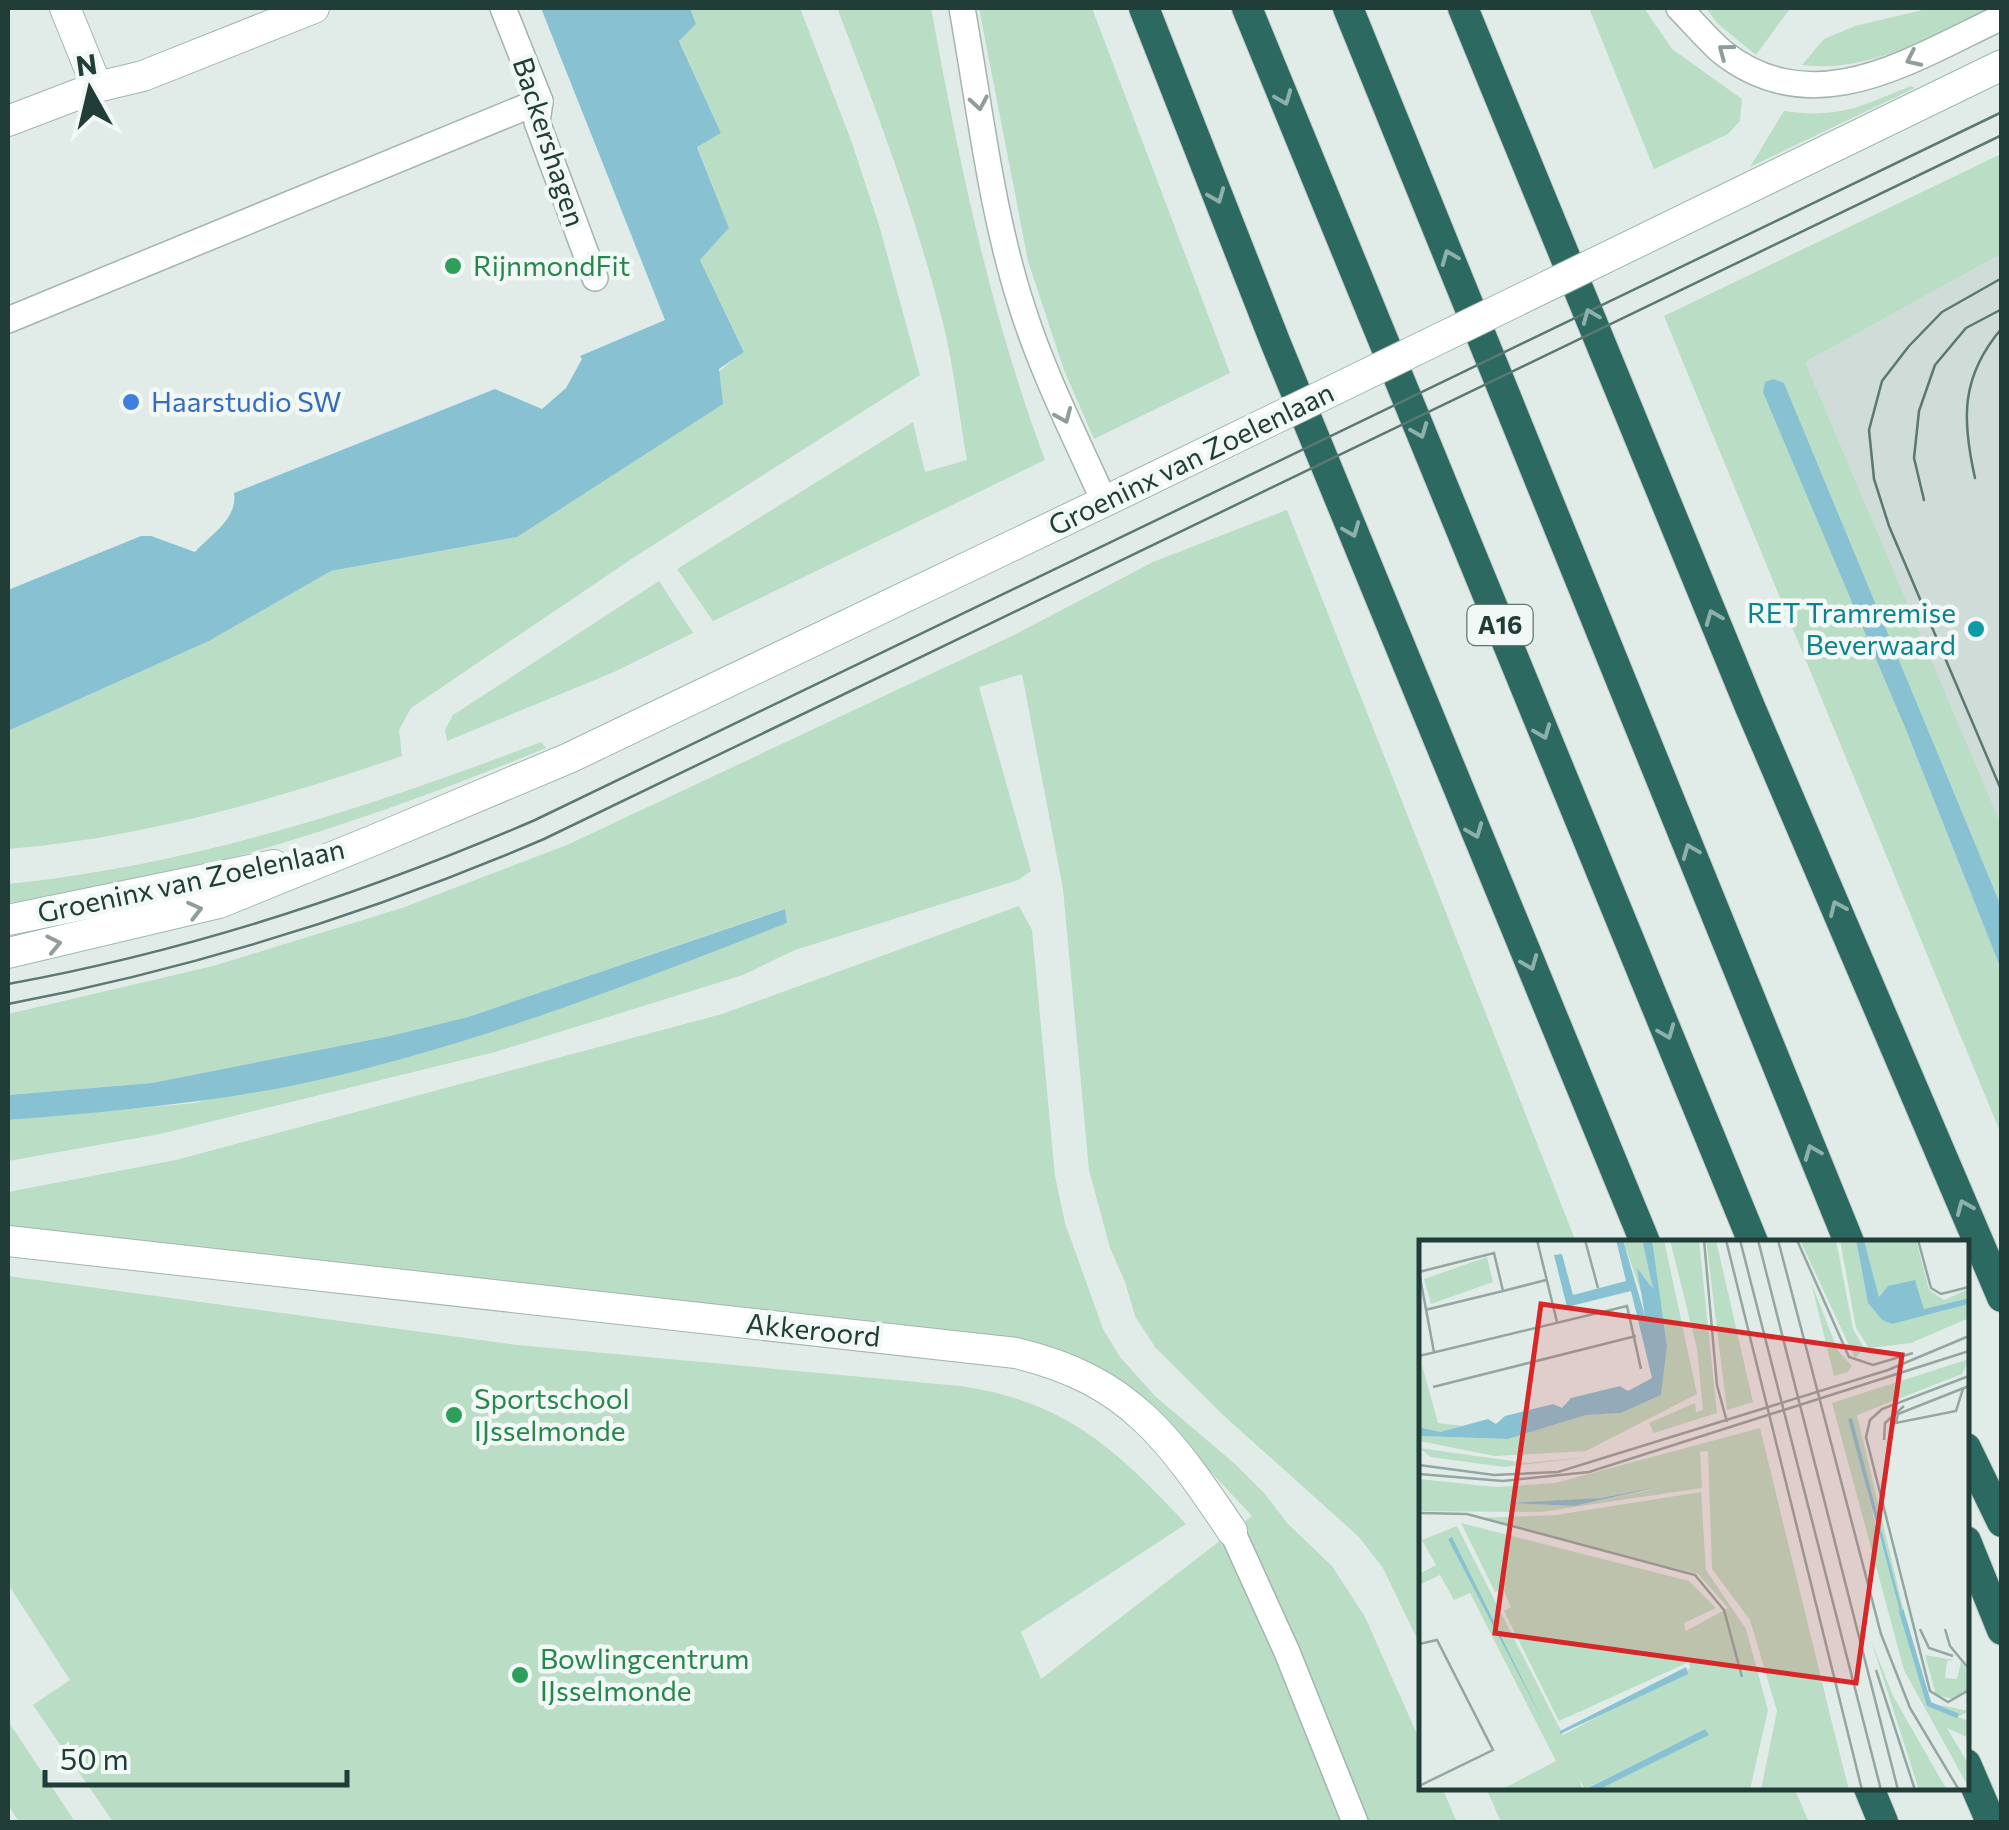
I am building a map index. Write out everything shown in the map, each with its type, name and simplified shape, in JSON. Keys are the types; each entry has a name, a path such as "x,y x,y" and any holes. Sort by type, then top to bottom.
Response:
{"highway":[{"path":"1144,8 1276,344 1644,1240"},
{"name":"A16","path":"1246,8 1752,1240"},
{"path":"1348,8 1848,1240"},
{"path":"1463,8 1750,708 2002,1296"},
{"path":"1969,1454 2002,1522"},
{"path":"1969,1548 2002,1630"},
{"path":"1969,1771 1991,1822"},
{"path":"1870,1790 1883,1822"}],"main road":[{"path":"66,8 97,87"},
{"path":"8,122 97,87 143,76 314,8"},
{"name":"Groeninx van Zoelenlaan","path":"8,953 219,904 569,758 2002,65"},
{"name":"Groeninx van Zoelenlaan","path":"8,920 238,874 374,840"},
{"name":"Akkeroord","path":"8,1240 1016,1353 1050,1361 1100,1385 1147,1418 1184,1459 1232,1531"}],"lane":[{"name":"Backershagen","path":"503,8 540,101 537,122 595,278"},
{"path":"962,8 1002,230 1022,309 1062,412 1112,498"},
{"path":"1679,8 1723,52 1761,74 1780,82 1822,86 1859,81 1891,69 2002,17"},
{"path":"8,320 540,101"},
{"name":"Akkeroord","path":"1232,1531 1287,1652 1355,1822"}],"shaded area":[{"path":"2001,254 2001,829 1805,362"}],"green space":[{"path":"690,8 800,8 879,225 920,375 636,556 411,708 399,730 402,756 207,815 108,836 8,849 8,731 209,641 331,571 517,537 744,351 700,260 729,228 697,146 721,133 679,40 696,24"},
{"path":"837,8 931,8 978,237 1008,348 1045,460 713,621 677,569 913,422 925,472 967,460 943,323 921,243"},
{"path":"979,8 1092,8 1230,373 1094,439 1064,370 1028,261"},
{"path":"1589,8 1644,8 1672,49 1742,99 1740,121 1728,134 1654,169"},
{"path":"1706,8 1789,10 1756,55 1718,24"},
{"path":"1931,8 1996,8 1877,58 1852,64 1802,65 1824,39 1855,26"},
{"path":"1911,86 1915,88 1750,167 1784,111 1836,112"},
{"path":"2001,154 2001,254 1805,362 2001,825 2001,906 1784,383 1774,379 2001,969 2001,1134 1664,316"},
{"path":"1287,510 1575,1240 1419,1240 1419,1643 1383,1568 1359,1537 1222,1414 1155,1347 1135,1316 1110,1248 1089,1170 1063,889 1022,674 979,687 1031,871 1018,880 795,950 743,975 495,1052 160,1134 8,1161 8,1120 195,1103 787,923 784,909 468,1017 390,1036 152,1083 8,1095 8,1014 213,966 402,908 567,845 1016,634 1153,562"},
{"path":"659,581 693,633 614,672 447,741 445,730 453,715"},
{"path":"541,742 546,748 398,805 298,838 127,884 8,903 8,884 145,863 279,831"},
{"path":"1019,906 1032,930 1055,1176 1065,1223 1103,1329 1120,1357 1155,1396 1235,1464 1332,1566 1365,1617 1419,1738 1419,1790 1443,1790 1457,1822 113,1822 33,1705 70,1680 8,1584 8,1276 517,1345 960,1386 1030,1403 1086,1432 1111,1451 1186,1524 1021,1632 1041,1679 1252,1516 1176,1435 1097,1372 8,1244 8,1192 176,1160 722,1014"},
{"path":"8,1721 75,1822 19,1822 8,1805"},
{"path":"1487,1790 1795,1790 1809,1822 1501,1822"}],"water":[{"path":"541,8 690,8 696,24 679,41 721,133 697,147 729,228 700,260 744,352 719,369 723,404 517,537 331,571 209,641 8,731 8,590 141,536 195,552 227,519 234,493 495,389 542,409 566,388 582,359 580,356 665,320"},
{"path":"1774,379 1784,383 2001,906 2001,969 1904,725 1763,392 1765,382"},
{"path":"785,909 787,923 731,945 562,1008 391,1062 292,1086 211,1099 8,1120 8,1095 152,1083 390,1036 468,1017"}],"tram line":[{"path":"8,984 143,955 276,917 407,872 535,820 2002,112"},
{"path":"8,1004 145,974 280,936 413,891 544,839 2002,135"},
{"path":"2002,278 1942,312 1909,346 1882,381 1869,430 1874,479 1889,526 2002,792"},
{"path":"1924,500 1914,458 1919,411 1935,365 1966,328 2002,309"},
{"path":"1975,478 1968,437 1968,400 1978,364 2002,328"}],"place":[{"name":"RijnmondFit","path":"453,266"},
{"name":"Haarstudio SW","path":"131,402"},
{"name":"RET Tramremise Beverwaard","path":"1976,629"},
{"name":"Sportschool IJsselmonde","path":"454,1415"},
{"name":"Bowlingcentrum IJsselmonde","path":"520,1675"}]}
